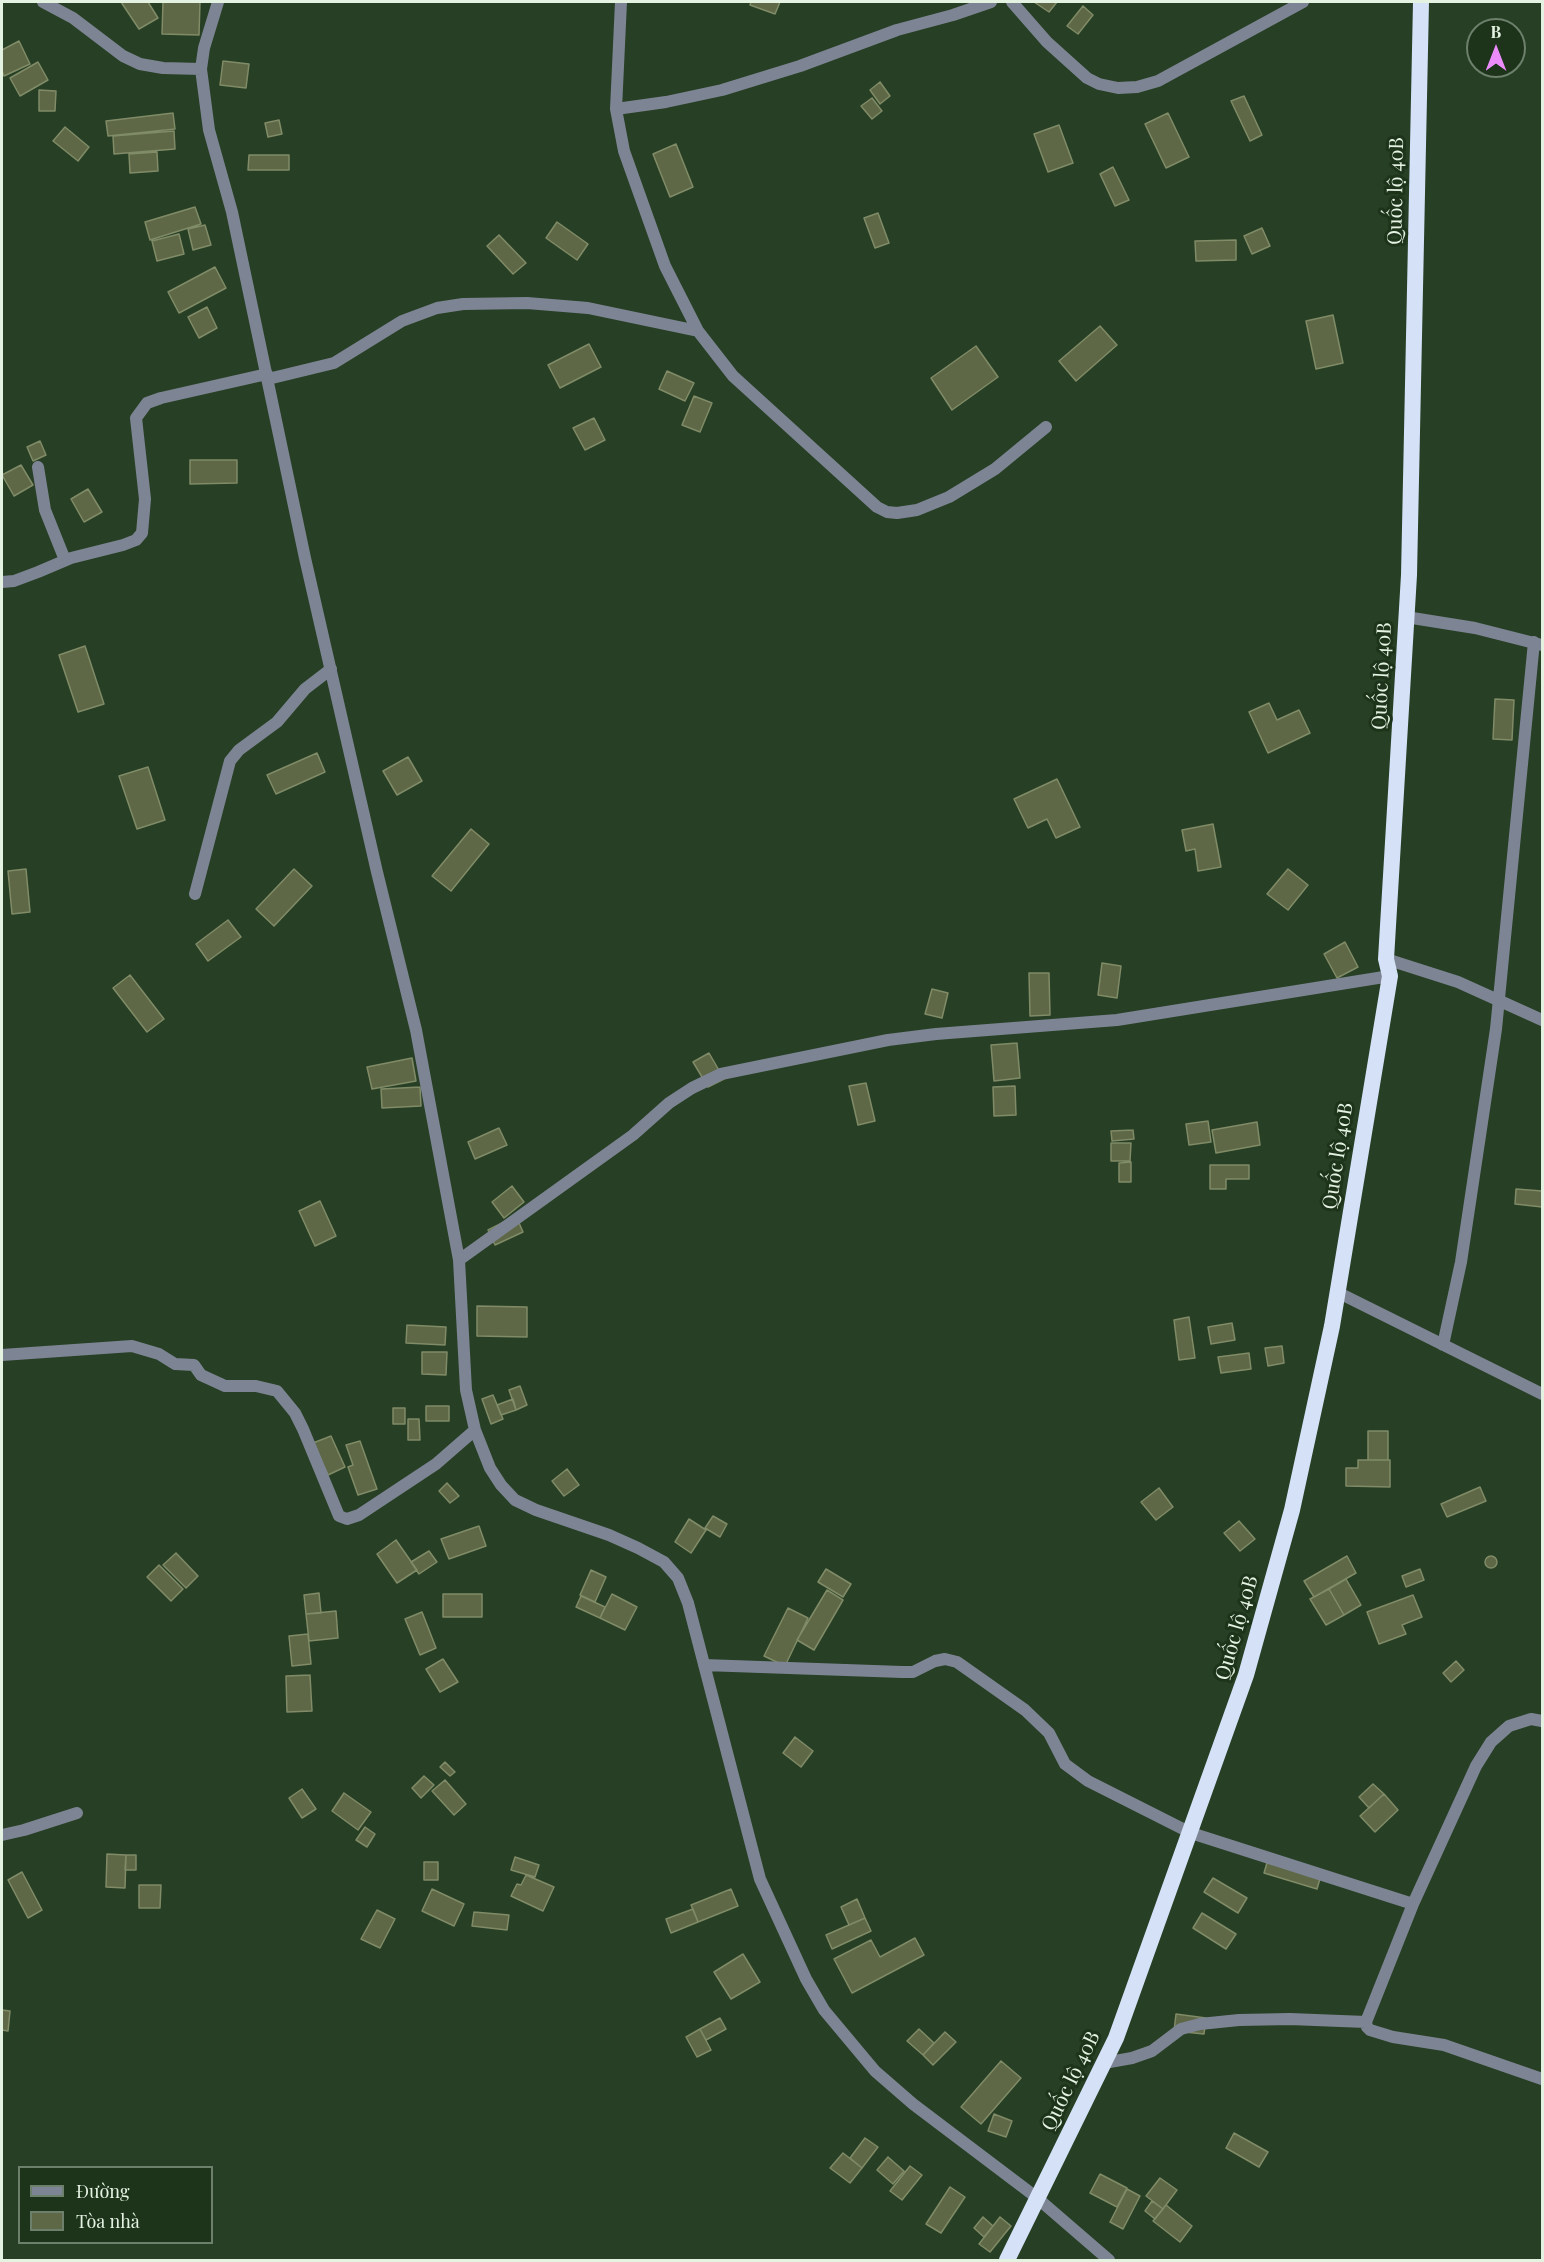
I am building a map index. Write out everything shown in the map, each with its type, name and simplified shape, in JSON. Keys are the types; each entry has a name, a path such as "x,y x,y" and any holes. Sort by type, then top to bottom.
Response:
{"highway":[{"name":"Quốc lộ 40B","path":"1006,2260 1116,2038 1191,1833 1246,1675 1292,1510 1332,1326 1388,968 1406,617 1421,2"}],"street":[{"path":"43,2 74,18 123,56 140,64 163,68 201,69"},
{"path":"218,2 204,48 201,69 209,130 232,212 303,546 377,872 416,1030 459,1260 465,1390 475,1430 490,1468 515,1500 536,1510 609,1535 664,1562 678,1578 688,1603 760,1879 806,1979 824,2010 875,2071 913,2104 1036,2197 1109,2260"},
{"path":"621,2 616,109 624,151 665,266 698,331 733,376 877,507 887,512 917,510 949,497 996,469 1046,427"},
{"path":"616,109 666,102 722,90 800,66 897,30 991,2"},
{"path":"1012,2 1047,42 1087,78 1099,84 1118,88 1137,87 1158,81 1304,2"},
{"path":"2,582 14,581 65,560 136,540 142,533 145,499 136,418 147,403 161,398 333,363 402,321 437,309 463,304 527,303 588,308 698,331"},
{"path":"38,467 45,510 65,560"},
{"path":"1406,617 1474,628 1538,643 1499,1000 1461,1262 1443,1345"},
{"path":"195,894 230,761 239,750 277,722 305,689 331,669"},
{"path":"459,1260 633,1136 669,1103 692,1088 721,1074 888,1040 936,1034 1117,1020 1388,968 1458,982 1542,1020"},
{"path":"1337,1292 1542,1394"},
{"path":"2,1355 132,1346 159,1354 175,1364 194,1365 201,1375 225,1386 256,1386 277,1391 290,1406 303,1429 339,1516 347,1519 359,1515 428,1470 475,1430"},
{"path":"704,1665 914,1672 935,1661 945,1659 957,1662 1025,1710 1049,1733 1065,1764 1088,1781 1191,1833 1413,1904"},
{"path":"1542,1721 1532,1719 1509,1726 1491,1742 1476,1766 1413,1904 1366,2022 1370,2030 1394,2037 1438,2043 1542,2079"},
{"path":"2,1835 77,1813"},
{"path":"1104,2063 1132,2058 1152,2050 1181,2029 1200,2024 1269,2019 1366,2022"}],"building":[{"path":"121,2 148,2 158,18 139,29"},
{"path":"163,2 200,2 199,35 162,34"},
{"path":"751,2 780,2 775,14 750,5"},
{"path":"1034,2 1057,2 1049,12"},
{"path":"1083,6 1093,15 1078,34 1067,26"},
{"path":"19,41 30,64 4,76 2,50"},
{"path":"223,61 249,64 246,88 220,85"},
{"path":"38,62 48,80 20,96 10,78"},
{"path":"880,82 890,96 880,104 870,90"},
{"path":"39,90 56,91 55,111 39,111"},
{"path":"1244,96 1262,135 1250,141 1231,101"},
{"path":"872,98 882,111 872,119 861,106"},
{"path":"173,113 175,129 108,136 106,121"},
{"path":"1168,113 1189,157 1166,168 1145,124"},
{"path":"279,120 282,134 268,137 265,123"},
{"path":"1059,125 1073,163 1048,172 1034,134"},
{"path":"65,127 89,147 78,161 53,141"},
{"path":"174,131 175,149 114,154 113,136"},
{"path":"676,144 693,187 670,197 653,154"},
{"path":"157,152 158,171 130,173 129,154"},
{"path":"249,155 289,155 289,170 248,170"},
{"path":"1113,167 1129,200 1115,206 1100,174"},
{"path":"195,207 201,224 150,240 145,222"},
{"path":"878,213 889,243 875,248 864,218"},
{"path":"557,222 588,244 577,260 546,238"},
{"path":"205,225 211,245 193,250 188,229"},
{"path":"1262,228 1270,246 1252,254 1244,236"},
{"path":"179,234 184,254 157,261 152,241"},
{"path":"499,235 526,263 513,274 487,246"},
{"path":"1236,240 1236,260 1196,261 1195,241"},
{"path":"215,267 226,288 179,313 168,292"},
{"path":"207,307 217,328 199,338 188,317"},
{"path":"1333,315 1343,363 1316,369 1306,321"},
{"path":"1100,326 1117,345 1076,381 1059,361"},
{"path":"589,344 601,367 560,388 548,365"},
{"path":"976,346 998,377 952,410 931,378"},
{"path":"667,371 694,383 685,401 659,389"},
{"path":"694,396 712,403 700,432 682,425"},
{"path":"594,418 605,440 585,450 573,428"},
{"path":"40,441 46,455 33,461 27,447"},
{"path":"190,460 237,460 237,483 190,484"},
{"path":"21,465 33,485 14,496 2,475"},
{"path":"88,489 102,512 84,522 71,499"},
{"path":"85,646 104,704 78,712 59,655"},
{"path":"1495,699 1514,700 1512,740 1493,739"},
{"path":"1269,703 1277,720 1299,710 1310,733 1268,753 1249,712"},
{"path":"317,753 325,772 276,794 267,775"},
{"path":"408,757 422,781 397,795 383,771"},
{"path":"148,767 165,820 137,829 119,776"},
{"path":"1057,779 1080,827 1056,838 1047,819 1028,828 1014,799"},
{"path":"1213,824 1221,867 1198,871 1195,849 1186,851 1182,830"},
{"path":"471,829 489,844 451,891 432,876"},
{"path":"26,869 30,912 12,914 8,871"},
{"path":"294,869 312,886 274,926 256,909"},
{"path":"1288,869 1308,885 1288,910 1267,894"},
{"path":"228,920 241,937 208,961 196,944"},
{"path":"1345,942 1358,967 1337,978 1324,954"},
{"path":"1102,963 1121,966 1117,998 1098,995"},
{"path":"1029,973 1049,973 1050,1015 1030,1016"},
{"path":"130,975 164,1019 147,1032 113,988"},
{"path":"932,989 948,993 942,1018 925,1014"},
{"path":"1017,1043 1020,1078 994,1081 991,1045"},
{"path":"709,1053 724,1079 708,1087 693,1062"},
{"path":"412,1058 416,1081 372,1089 367,1067"},
{"path":"866,1083 875,1121 858,1125 849,1086"},
{"path":"1015,1086 1016,1115 994,1116 993,1087"},
{"path":"420,1087 421,1106 382,1108 381,1089"},
{"path":"1208,1121 1211,1142 1189,1145 1186,1124"},
{"path":"1257,1122 1260,1145 1216,1153 1212,1130"},
{"path":"499,1128 507,1145 475,1159 468,1142"},
{"path":"1133,1130 1134,1139 1112,1141 1111,1131"},
{"path":"1111,1143 1131,1143 1130,1161 1111,1161"},
{"path":"1131,1162 1131,1182 1119,1182 1119,1163"},
{"path":"1210,1165 1249,1165 1249,1179 1226,1179 1226,1189 1210,1189"},
{"path":"512,1186 524,1202 504,1218 492,1202"},
{"path":"1516,1189 1542,1191 1542,1207 1515,1204"},
{"path":"320,1201 336,1236 315,1246 299,1211"},
{"path":"516,1216 523,1232 495,1245 488,1230"},
{"path":"477,1306 527,1307 527,1337 477,1336"},
{"path":"1189,1317 1195,1358 1179,1360 1174,1320"},
{"path":"1232,1323 1235,1340 1211,1344 1208,1327"},
{"path":"407,1325 446,1327 445,1345 406,1343"},
{"path":"1282,1346 1284,1363 1268,1366 1265,1348"},
{"path":"422,1352 447,1352 446,1375 422,1374"},
{"path":"1249,1353 1251,1369 1221,1373 1218,1357"},
{"path":"520,1386 527,1405 516,1410 509,1390"},
{"path":"493,1395 503,1419 491,1424 482,1399"},
{"path":"513,1399 516,1410 501,1415 497,1405"},
{"path":"426,1406 449,1406 449,1421 426,1421"},
{"path":"393,1408 405,1408 405,1424 393,1424"},
{"path":"408,1419 419,1419 420,1440 408,1440"},
{"path":"1368,1431 1388,1431 1388,1460 1368,1460"},
{"path":"331,1436 345,1467 328,1475 313,1443"},
{"path":"360,1441 377,1489 358,1495 348,1467 353,1465 346,1445"},
{"path":"1358,1460 1390,1460 1390,1487 1346,1486 1346,1468 1358,1468"},
{"path":"567,1469 579,1485 564,1496 552,1481"},
{"path":"447,1483 459,1496 450,1503 439,1491"},
{"path":"1480,1487 1486,1501 1447,1517 1441,1504"},
{"path":"1159,1488 1173,1507 1156,1520 1141,1502"},
{"path":"713,1516 727,1524 720,1537 705,1528"},
{"path":"689,1519 706,1530 691,1553 675,1542"},
{"path":"1239,1521 1255,1539 1240,1551 1224,1533"},
{"path":"479,1526 486,1546 449,1559 441,1539"},
{"path":"396,1540 417,1570 397,1583 377,1554"},
{"path":"429,1551 437,1562 419,1574 411,1562"},
{"path":"176,1553 198,1576 186,1588 163,1565"},
{"path":"1347,1556 1356,1573 1314,1597 1304,1581"},
{"path":"1493,1556 1497,1562 1493,1568 1489,1568 1485,1560"},
{"path":"159,1565 183,1589 171,1601 147,1577"},
{"path":"826,1569 851,1584 843,1597 818,1582"},
{"path":"1420,1569 1424,1580 1406,1587 1402,1576"},
{"path":"591,1570 606,1577 595,1602 580,1595"},
{"path":"1346,1579 1361,1605 1344,1615 1329,1589"},
{"path":"1329,1589 1344,1615 1326,1625 1310,1599"},
{"path":"827,1590 843,1600 814,1650 797,1640"},
{"path":"319,1593 321,1613 306,1614 304,1595"},
{"path":"443,1594 482,1594 482,1617 443,1617"},
{"path":"612,1594 637,1607 625,1630 600,1618"},
{"path":"1413,1595 1422,1617 1402,1625 1406,1634 1379,1644 1367,1612"},
{"path":"581,1596 605,1607 600,1618 576,1607"},
{"path":"788,1608 808,1618 785,1666 764,1656"},
{"path":"336,1611 338,1638 309,1641 306,1614"},
{"path":"422,1612 436,1648 420,1655 405,1619"},
{"path":"308,1634 311,1664 292,1666 289,1636"},
{"path":"443,1659 458,1682 440,1692 426,1669"},
{"path":"1456,1661 1464,1670 1451,1682 1443,1673"},
{"path":"310,1675 312,1711 287,1712 286,1676"},
{"path":"795,1737 813,1751 801,1767 783,1753"},
{"path":"445,1762 455,1772 450,1776 440,1767"},
{"path":"424,1776 434,1785 421,1798 412,1788"},
{"path":"445,1780 466,1804 454,1815 432,1791"},
{"path":"1373,1784 1384,1794 1369,1808 1359,1797"},
{"path":"302,1789 316,1809 302,1818 289,1798"},
{"path":"344,1793 371,1812 358,1830 332,1811"},
{"path":"1384,1794 1398,1810 1375,1832 1360,1816"},
{"path":"365,1827 375,1834 367,1847 356,1840"},
{"path":"107,1854 126,1855 125,1888 106,1887"},
{"path":"126,1855 136,1855 136,1870 125,1870"},
{"path":"1269,1856 1322,1872 1317,1889 1264,1873"},
{"path":"515,1857 539,1865 535,1877 511,1870"},
{"path":"424,1862 438,1862 438,1880 424,1880"},
{"path":"22,1872 42,1910 28,1918 8,1880"},
{"path":"526,1875 554,1887 543,1911 511,1896 517,1884 521,1885"},
{"path":"1213,1878 1247,1898 1238,1913 1204,1892"},
{"path":"139,1885 161,1885 160,1908 139,1908"},
{"path":"432,1889 464,1904 454,1926 422,1911"},
{"path":"731,1889 738,1906 698,1922 691,1905"},
{"path":"857,1899 865,1918 849,1925 841,1907"},
{"path":"693,1909 698,1922 671,1933 666,1919"},
{"path":"377,1910 395,1919 380,1948 361,1939"},
{"path":"474,1912 509,1915 507,1930 472,1926"},
{"path":"1202,1913 1236,1934 1226,1949 1193,1928"},
{"path":"865,1918 871,1931 832,1949 826,1935"},
{"path":"915,1938 924,1955 852,1993 834,1959 871,1940 880,1957"},
{"path":"743,1954 760,1982 731,1999 714,1972"},
{"path":"2,2010 10,2011 8,2031 2,2030"},
{"path":"1176,2014 1206,2018 1204,2034 1174,2031"},
{"path":"720,2018 726,2029 706,2040 700,2029"},
{"path":"700,2029 711,2050 697,2057 686,2037"},
{"path":"919,2029 934,2043 923,2055 907,2041"},
{"path":"945,2032 956,2042 933,2065 923,2055"},
{"path":"1001,2061 1021,2078 981,2124 961,2107"},
{"path":"994,2114 1012,2121 1006,2137 988,2131"},
{"path":"1234,2133 1268,2152 1259,2167 1226,2148"},
{"path":"865,2138 878,2147 862,2168 850,2158"},
{"path":"843,2153 862,2168 850,2183 830,2168"},
{"path":"888,2157 904,2171 893,2184 877,2170"},
{"path":"910,2166 922,2175 902,2200 890,2191"},
{"path":"1100,2174 1127,2188 1117,2207 1090,2193"},
{"path":"1160,2178 1177,2190 1163,2209 1146,2196"},
{"path":"950,2187 965,2197 941,2233 926,2224"},
{"path":"1127,2189 1140,2196 1123,2229 1110,2222"},
{"path":"1152,2201 1163,2209 1155,2219 1145,2211"},
{"path":"1166,2205 1192,2226 1180,2242 1153,2221"},
{"path":"983,2217 993,2226 984,2237 974,2228"},
{"path":"1000,2217 1011,2226 990,2252 979,2244"}]}
